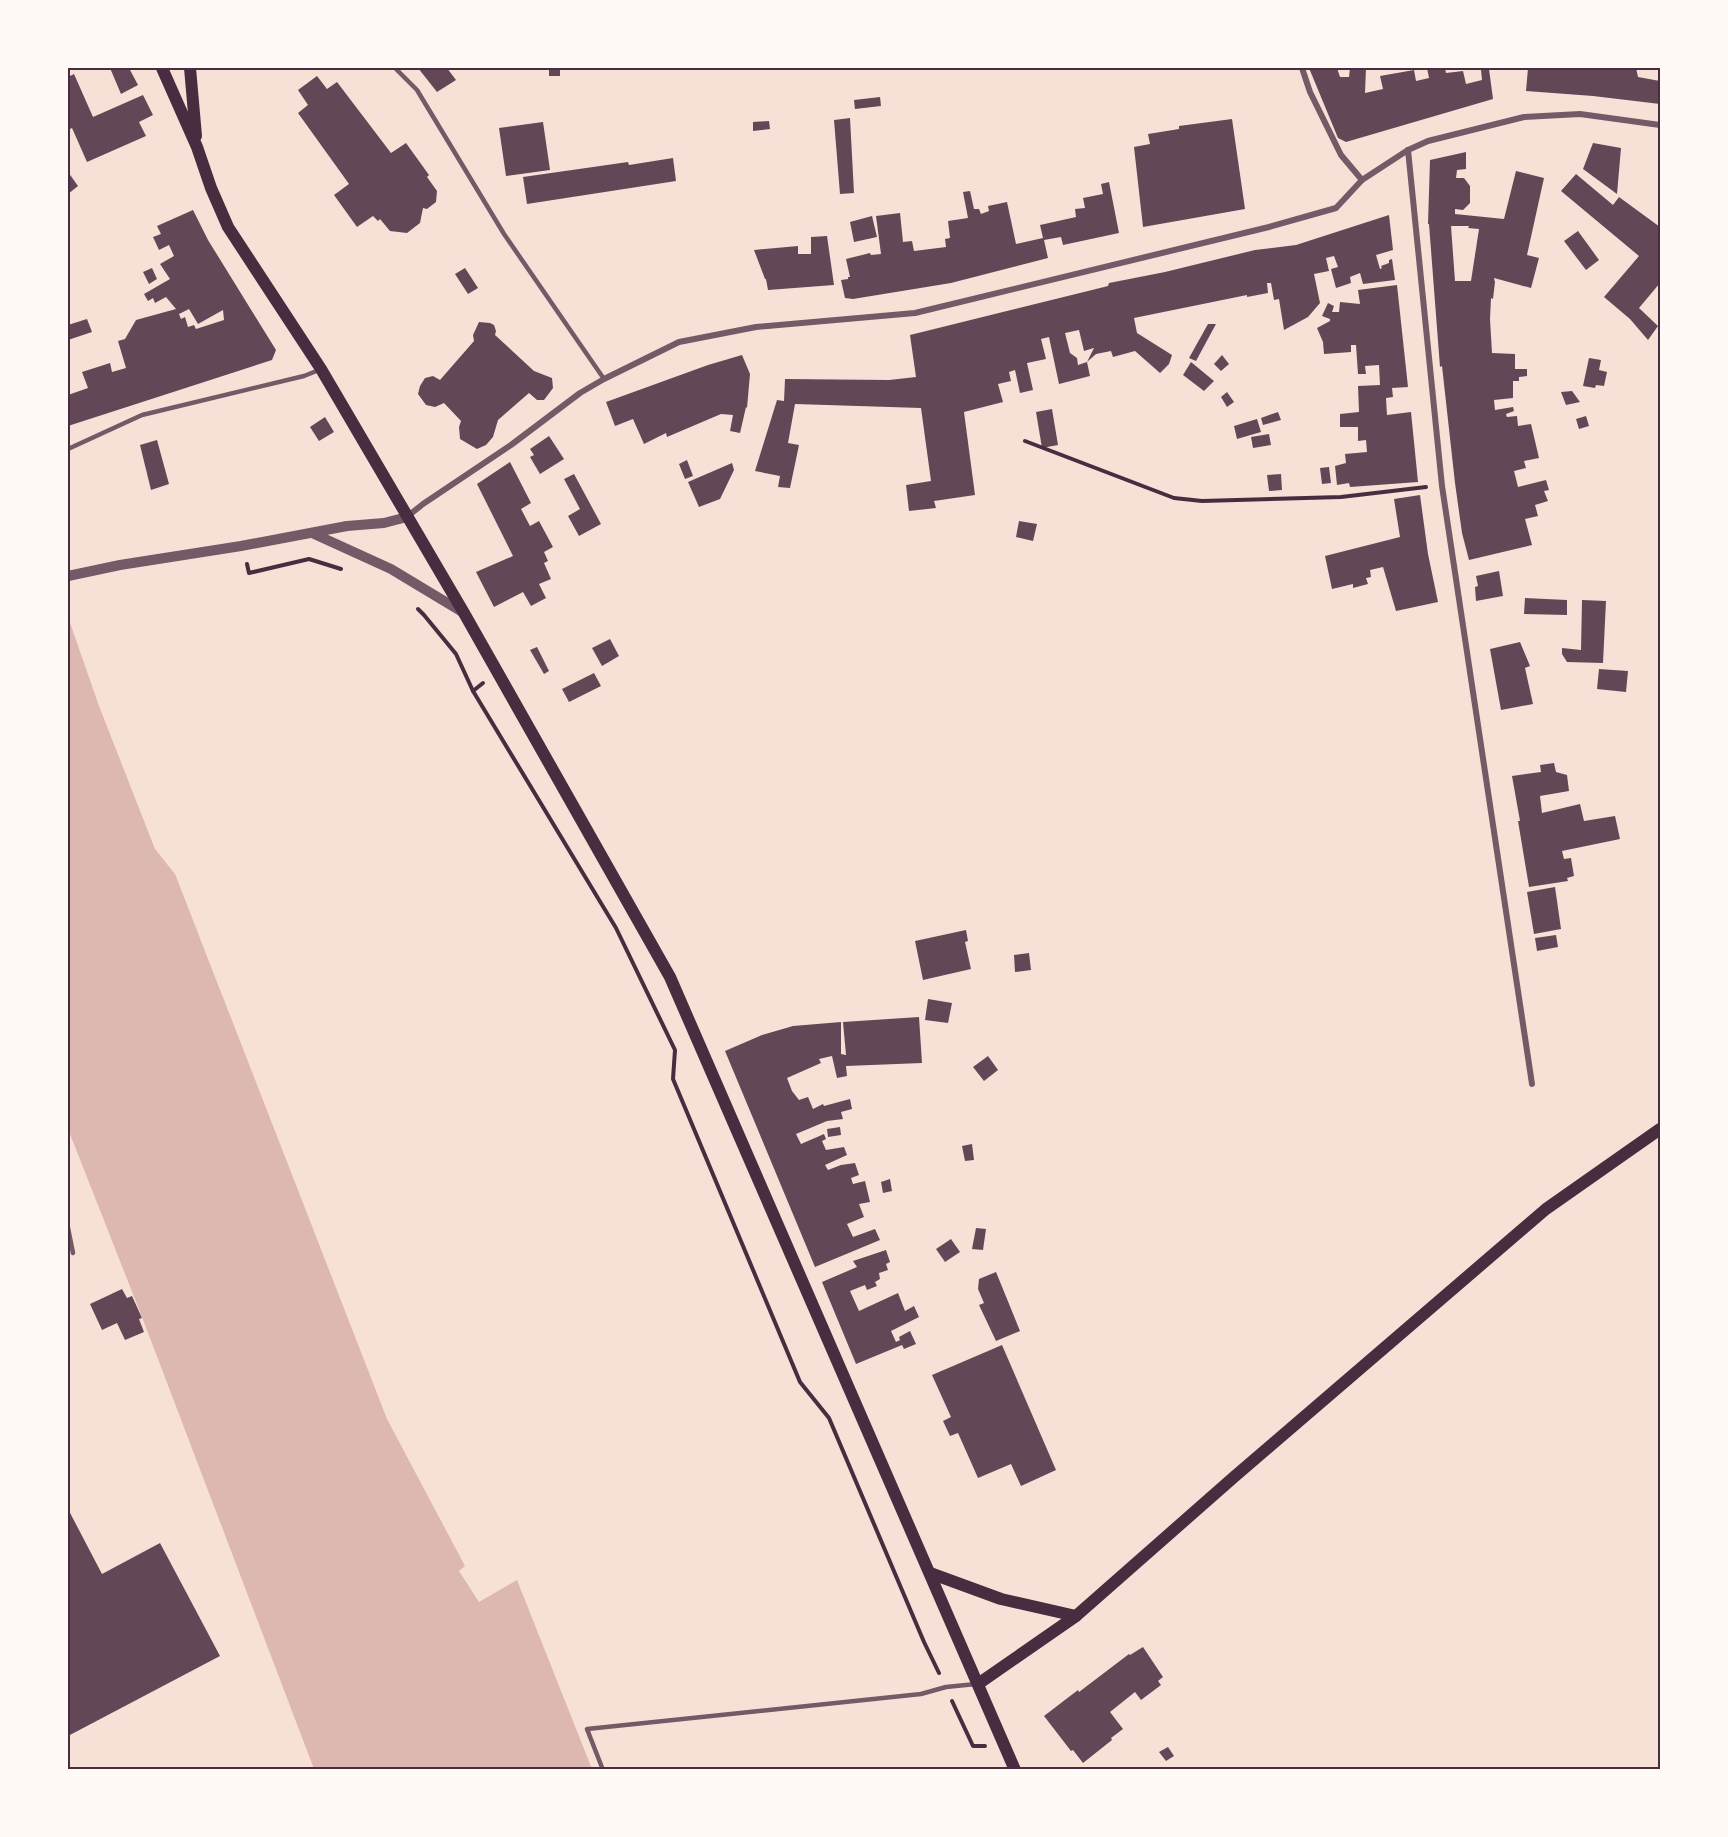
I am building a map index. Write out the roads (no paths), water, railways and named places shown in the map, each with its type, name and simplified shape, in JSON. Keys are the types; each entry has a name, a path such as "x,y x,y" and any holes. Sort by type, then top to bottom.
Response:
{"main road":[{"path":"162,68 197,147 228,227 321,369 464,613 670,977 1015,1770"},
{"path":"190,68 197,147"},
{"path":"978,1684 1076,1616 1545,1209 1660,1130"},
{"path":"930,1573 1001,1599 1076,1616"}],"street":[{"path":"1302,68 1310,92 1341,154 1362,180"},
{"path":"68,576 347,526 384,523 407,517 511,445 580,393 679,342 756,327 915,313 1269,227 1336,208 1362,180 1408,150 1428,141 1524,117 1580,114 1660,125"},
{"path":"1408,150 1442,486 1532,1084"},
{"path":"311,533 391,568 464,613"}],"lane":[{"path":"395,68 417,90 504,234 604,379"},
{"path":"68,449 142,415 304,376 321,369"},
{"path":"68,1228 73,1253"},
{"path":"603,1770 587,1729 921,1694 978,1684"}]}
